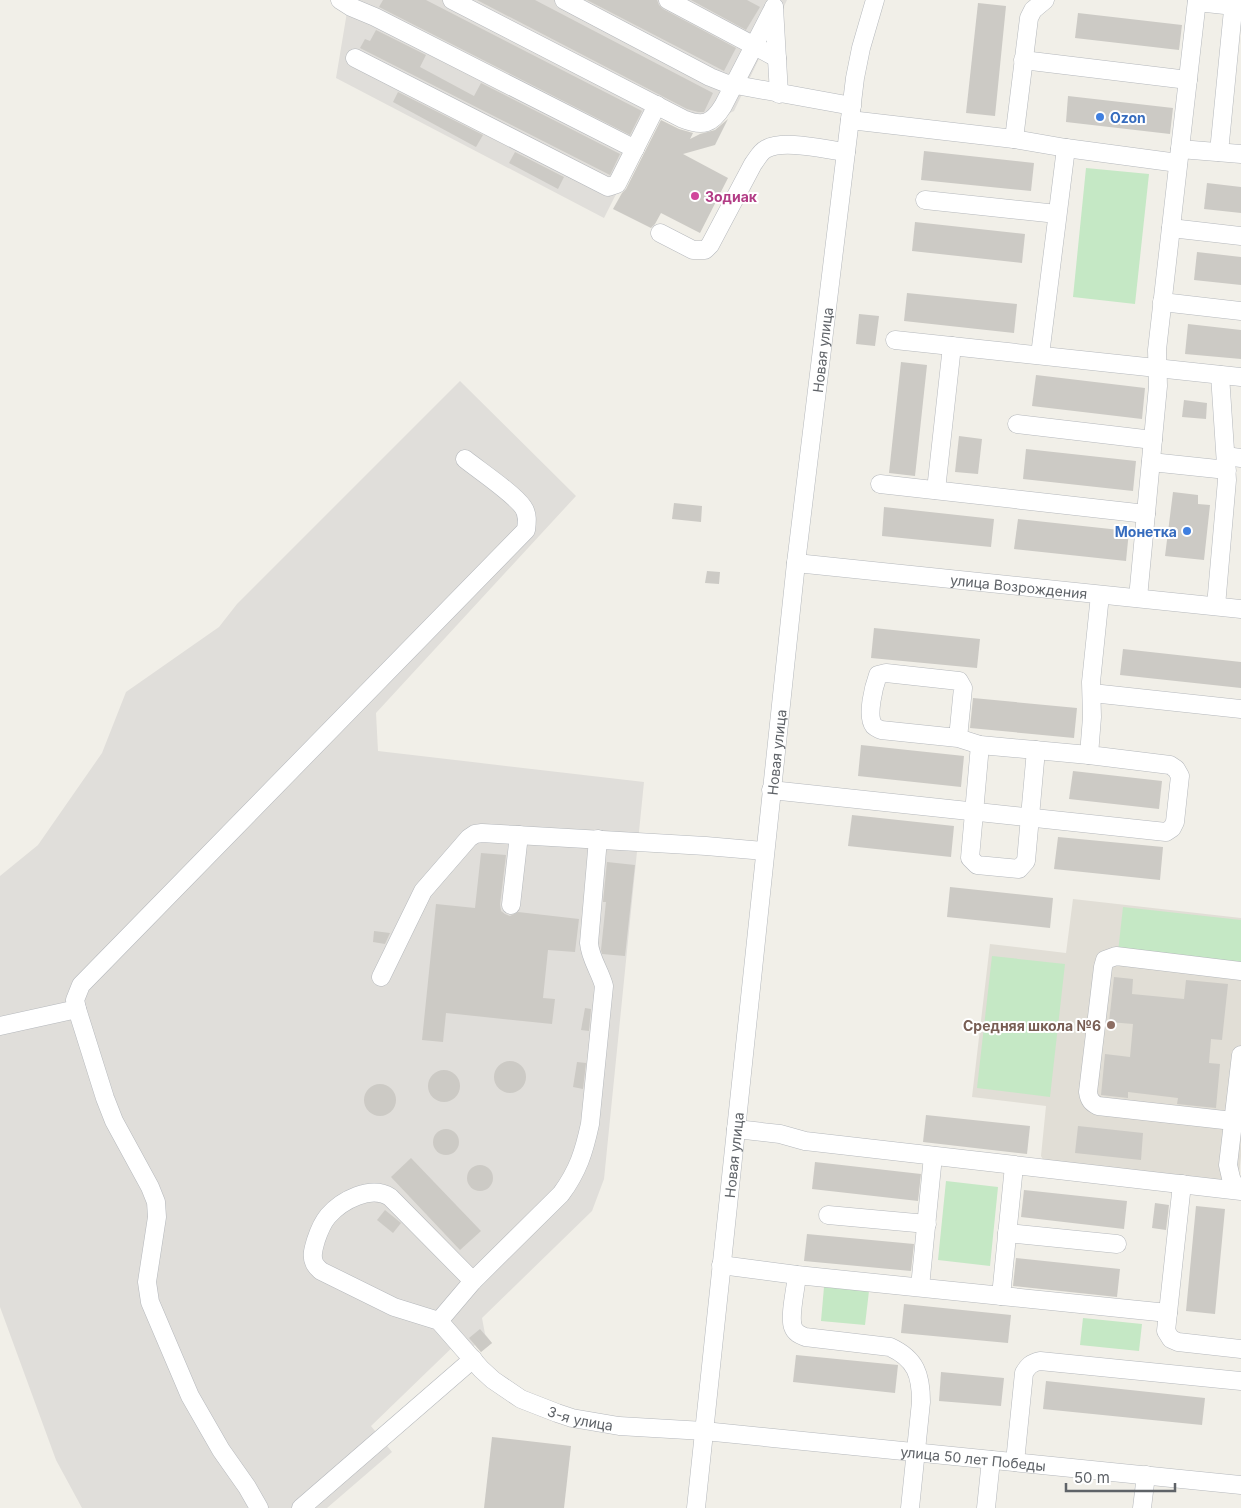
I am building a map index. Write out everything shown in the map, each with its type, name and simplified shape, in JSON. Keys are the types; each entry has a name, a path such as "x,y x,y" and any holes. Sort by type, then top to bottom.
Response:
{"street":[{"path":"340,0 634,149"},
{"path":"452,0 694,123 708,122 717,116 754,46 772,3"},
{"path":"564,0 710,77 734,86 779,94 851,113 1066,148 1179,156 1219,152 1241,154"},
{"path":"668,0 777,58"},
{"name":"Новая улица","path":"696,1508 796,563 855,78 875,0"},
{"path":"1014,139 1028,18 1033,10 1045,0"},
{"path":"1138,598 1158,386 1157,350 1197,1 1234,3 1219,152"},
{"path":"772,3 779,94"},
{"path":"355,58 608,188 617,184 657,105"},
{"path":"1023,60 1188,80"},
{"path":"660,233 693,250 705,250 710,245 753,164 762,152 768,148 777,145 789,145 846,152"},
{"path":"1040,355 1066,148"},
{"path":"925,200 1057,214"},
{"path":"1171,228 1241,236"},
{"path":"1162,302 1241,311"},
{"path":"895,340 1241,377"},
{"path":"936,490 952,346"},
{"path":"1216,606 1227,480 1231,461 1220,374"},
{"path":"1017,424 1153,440"},
{"path":"259,1508 195,1404 150,1302 147,1282 157,1217 156,1202 104,1098 75,1000 81,985 526,530 527,519 524,508 512,496 465,459"},
{"path":"1151,462 1231,461"},
{"path":"880,484 1146,514"},
{"name":"улица Возрождения","path":"796,563 1241,609"},
{"path":"1089,755 1092,717 1091,682 1100,595"},
{"path":"771,790 1166,832 1172,828 1175,822 1180,776 1176,769 1170,765 980,745 958,738 881,730 874,726 870,717 874,686 878,676 886,673 960,681 963,688 958,738"},
{"path":"1092,693 1241,709"},
{"path":"980,745 970,858 977,865 1018,869 1026,861 1036,750"},
{"path":"381,977 423,891 469,838 475,834 598,839 765,851"},
{"path":"511,905 519,835"},
{"path":"473,1282 386,1194 374,1192 350,1199 336,1208 327,1217 320,1229 313,1255 314,1264 321,1271 394,1307 439,1321 473,1282 561,1194 573,1178 586,1146 590,1124 604,986 590,953 588,943 598,839"},
{"path":"1233,1121 1098,1106 1089,1099 1088,1092 1105,960 1116,956 1241,971"},
{"path":"0,1026 76,1008"},
{"path":"1239,1191 1231,1178 1228,1165 1241,1055"},
{"path":"736,1129 780,1134 805,1141 1239,1191"},
{"path":"920,1287 933,1156"},
{"path":"1001,1296 1014,1166"},
{"path":"1182,1184 1166,1330 1171,1339 1178,1342 1241,1349"},
{"path":"828,1215 927,1224"},
{"path":"1008,1232 1117,1244"},
{"path":"721,1265 797,1275 1168,1314"},
{"path":"797,1275 792,1319 793,1327 797,1333 805,1337 890,1347 910,1359 916,1368 921,1390 910,1508"},
{"name":"3-я улица","path":"439,1321 481,1369 506,1390 557,1414 619,1426 704,1431"},
{"path":"301,1508 473,1359"},
{"path":"1015,1462 1024,1374 1032,1362 1040,1361 1241,1381"},
{"name":"улица 50 лет Победы","path":"704,1431 1241,1484"},
{"path":"986,1508 991,1460"},
{"path":"1142,1508 1146,1475"}],"shaded area":[{"path":"349,0 787,0 734,111 695,130 658,111 604,218 336,78"},
{"path":"460,381 576,496 376,713 378,751 644,782 604,1179 592,1211 482,1318 485,1334 492,1343 481,1352 475,1345 471,1348 462,1338 371,1426 392,1452 327,1508 82,1508 56,1460 0,1307 0,876 38,845 102,753 126,692 219,627 237,604"},
{"name":"Средняя школа №6","path":"1073,899 1241,918 1241,1156 1239,1175 1223,1181 1044,1161 1041,1156 1046,1106 972,1097 990,944 1066,953"}],"green space":[{"path":"1086,168 1149,174 1135,304 1073,297"},
{"path":"1123,907 1241,920 1241,967 1118,952"},
{"path":"992,956 1065,964 1050,1097 977,1088"},
{"path":"946,1181 998,1187 990,1266 938,1260"},
{"path":"824,1287 869,1291 865,1325 821,1321"},
{"path":"1083,1318 1142,1324 1139,1351 1080,1345"}],"building":[{"path":"383,0 426,0 642,111 630,135 379,7"},
{"path":"477,0 535,0 713,93 704,112 687,109"},
{"path":"587,0 657,0 663,9 736,48 724,71"},
{"path":"691,0 747,0 760,7 746,30"},
{"path":"978,3 1006,6 995,116 966,113"},
{"path":"1078,13 1182,25 1179,50 1075,38"},
{"path":"376,30 426,55 420,67 474,96 481,83 620,154 610,175 360,48 365,39 370,41"},
{"path":"398,92 483,135 476,147 393,102"},
{"path":"1068,96 1173,108 1170,134 1066,122"},
{"path":"728,119 715,145 683,154 728,178 700,233 661,213 651,228 613,209 626,189 661,120 679,129 693,133 690,139 715,130"},
{"path":"924,151 1034,163 1031,191 921,180"},
{"path":"515,152 564,177 558,189 509,163"},
{"path":"1207,183 1241,187 1241,213 1204,209"},
{"path":"915,222 1025,234 1022,263 912,251"},
{"path":"1197,252 1241,257 1241,285 1194,280"},
{"path":"907,293 1017,304 1014,333 904,321"},
{"path":"859,314 879,316 875,346 856,344"},
{"path":"1188,324 1241,330 1241,359 1185,354"},
{"path":"901,362 927,365 915,476 889,473"},
{"path":"1036,375 1145,388 1142,419 1032,406"},
{"path":"1184,400 1207,403 1206,419 1182,417"},
{"path":"959,436 982,439 978,474 955,472"},
{"path":"1026,449 1136,461 1133,491 1023,479"},
{"name":"Монетка","path":"1173,492 1198,495 1198,504 1210,505 1204,560 1165,556"},
{"path":"674,503 702,506 701,522 672,519"},
{"path":"884,507 994,519 991,547 882,536"},
{"path":"1018,519 1129,531 1126,561 1014,549"},
{"path":"707,571 720,572 719,584 705,583"},
{"path":"874,628 980,639 977,668 871,658"},
{"path":"1123,649 1241,662 1241,688 1120,675"},
{"path":"973,698 1077,708 1074,738 970,728"},
{"path":"861,745 964,756 961,787 858,776"},
{"path":"1073,771 1162,781 1159,809 1069,799"},
{"path":"852,815 954,826 951,857 848,846"},
{"path":"1058,837 1163,847 1160,880 1054,869"},
{"path":"481,853 506,855 500,904 501,911 505,914 510,916 518,912 579,919 575,952 548,950 543,998 555,999 552,1024 446,1013 443,1042 422,1040 436,904 475,908"},
{"path":"607,862 635,865 625,956 602,954 601,950 606,902 603,902"},
{"path":"950,887 1053,898 1050,928 947,917"},
{"path":"374,931 390,933 385,944 373,942"},
{"path":"1114,977 1133,979 1132,994 1184,999 1186,980 1228,984 1222,1040 1211,1039 1209,1063 1220,1064 1216,1108 1177,1104 1178,1098 1128,1092 1128,1098 1101,1095 1105,1054 1130,1057 1133,1024 1109,1022"},
{"path":"585,1008 591,1009 589,1031 581,1030"},
{"path":"510,1061 522,1065 526,1077 522,1089 510,1093 498,1089 494,1077 498,1065"},
{"path":"577,1062 586,1063 583,1089 573,1087"},
{"path":"444,1070 456,1074 460,1086 456,1098 444,1102 432,1098 428,1086 432,1074"},
{"path":"380,1084 392,1088 396,1100 392,1112 380,1116 368,1112 364,1100 368,1088"},
{"path":"926,1115 1030,1126 1027,1154 923,1142"},
{"path":"1078,1126 1143,1133 1141,1160 1075,1153"},
{"path":"446,1129 455,1133 459,1142 455,1151 446,1155 437,1151 433,1142 437,1133"},
{"path":"411,1158 481,1231 460,1250 391,1177"},
{"path":"815,1162 921,1174 918,1201 812,1189"},
{"path":"480,1165 489,1169 493,1178 489,1187 480,1191 471,1187 467,1178 471,1169"},
{"path":"1024,1190 1127,1201 1124,1229 1021,1217"},
{"path":"1155,1203 1169,1205 1166,1230 1152,1228"},
{"path":"1196,1206 1225,1209 1215,1314 1186,1311"},
{"path":"385,1210 401,1223 393,1233 377,1220"},
{"path":"807,1234 914,1244 911,1271 804,1261"},
{"path":"1016,1258 1120,1269 1117,1297 1013,1286"},
{"path":"904,1304 1011,1315 1008,1343 901,1333"},
{"path":"480,1329 492,1343 481,1352 469,1338"},
{"path":"796,1355 898,1365 895,1393 793,1382"},
{"path":"941,1372 1004,1378 1001,1406 939,1401"},
{"path":"1046,1381 1205,1398 1202,1425 1043,1409"},
{"path":"492,1437 571,1446 564,1508 484,1508"}],"place":[{"name":"Ozon","path":"1100,117"},
{"name":"Зодиак","path":"695,196"},
{"name":"Монетка","path":"1187,531"},
{"name":"Средняя школа №6","path":"1111,1025"}]}
